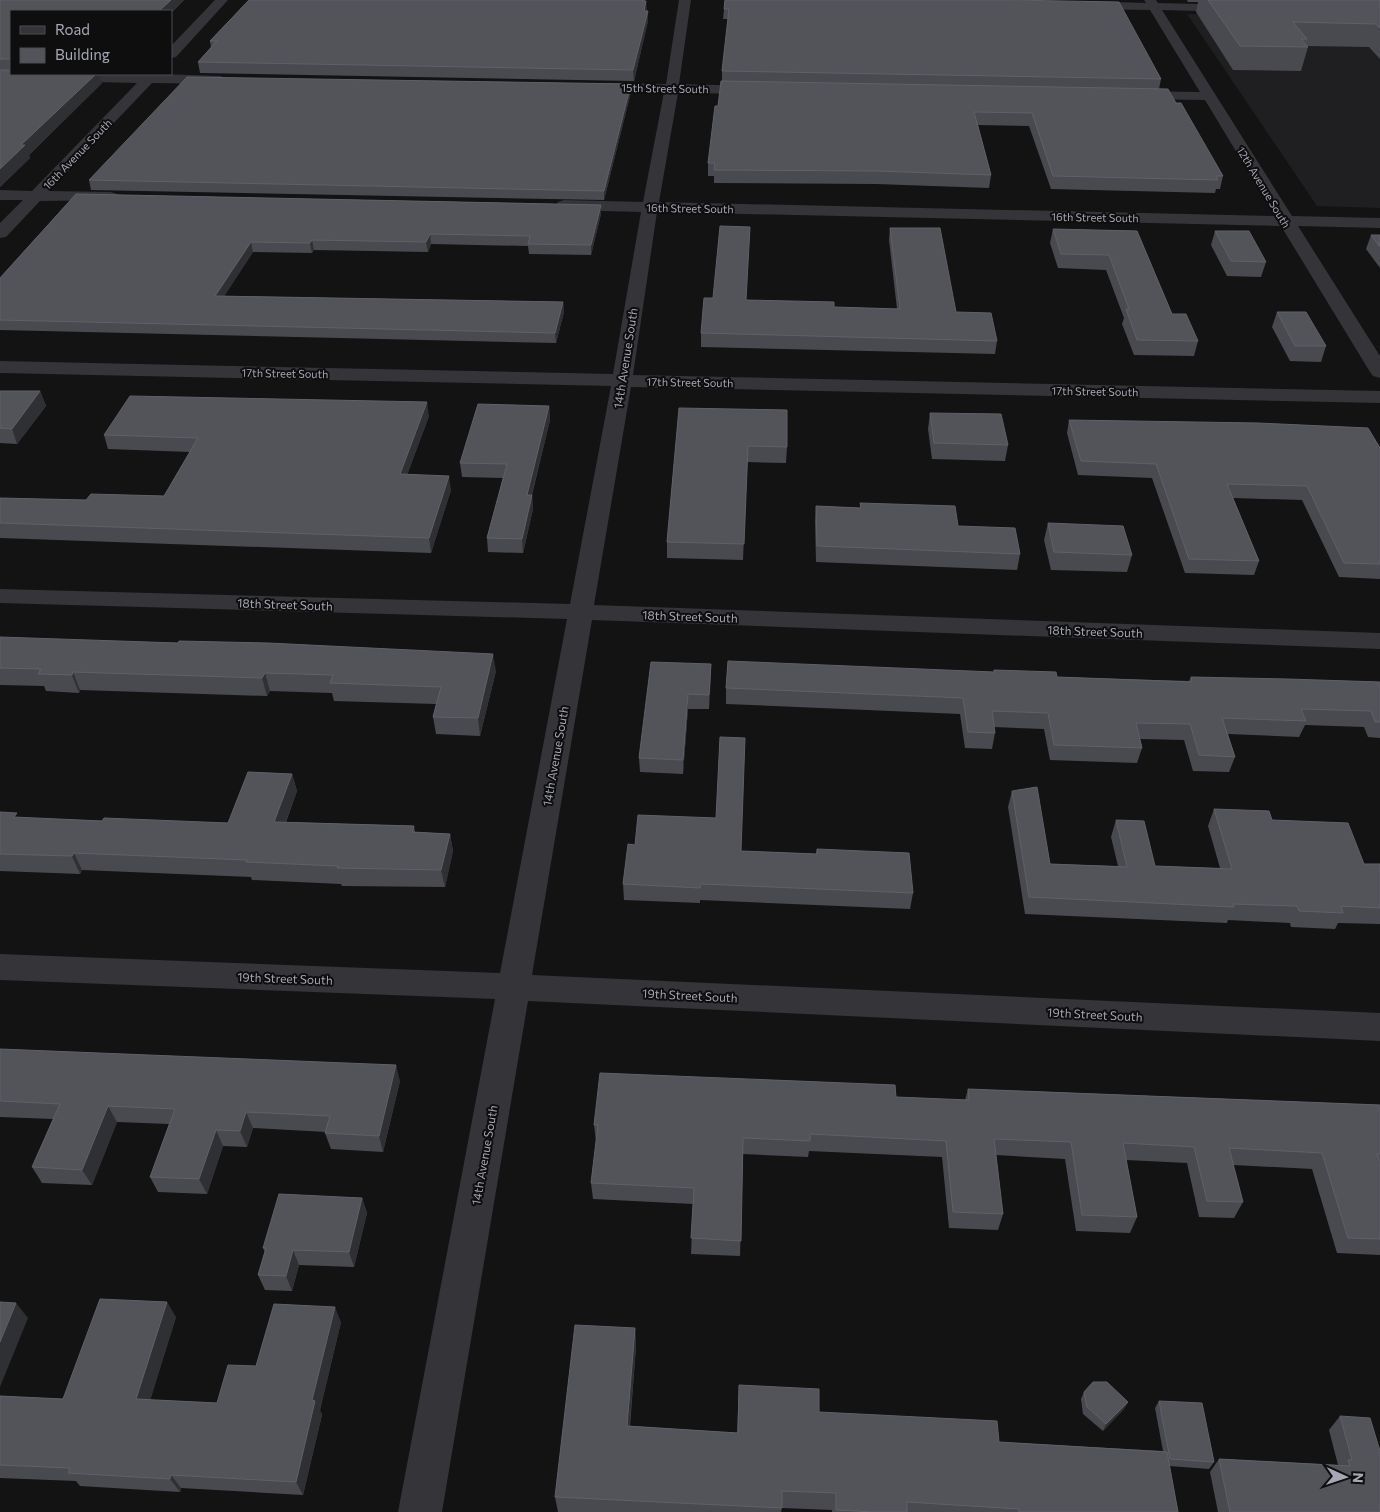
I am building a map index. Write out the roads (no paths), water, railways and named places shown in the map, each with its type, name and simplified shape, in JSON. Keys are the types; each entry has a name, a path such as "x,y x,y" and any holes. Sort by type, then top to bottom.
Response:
{"street":[{"path":"172,53 222,0"},
{"name":"14th Avenue South","path":"420,1512 622,381 650,207 672,88 685,0"},
{"path":"1069,5 1152,3 1246,8"},
{"name":"12th Avenue South","path":"1152,3 1380,372"},
{"path":"0,76 151,76 234,80"},
{"name":"16th Avenue South","path":"0,233 151,76"},
{"name":"15th Street South","path":"577,86 771,90"},
{"path":"1120,94 1210,96"},
{"path":"0,194 127,197"},
{"name":"16th Street South","path":"552,205 1380,223"},
{"name":"17th Street South","path":"0,367 1380,397"},
{"name":"18th Street South","path":"0,596 581,612 1380,642"},
{"name":"19th Street South","path":"0,967 514,987 1380,1027"}]}
